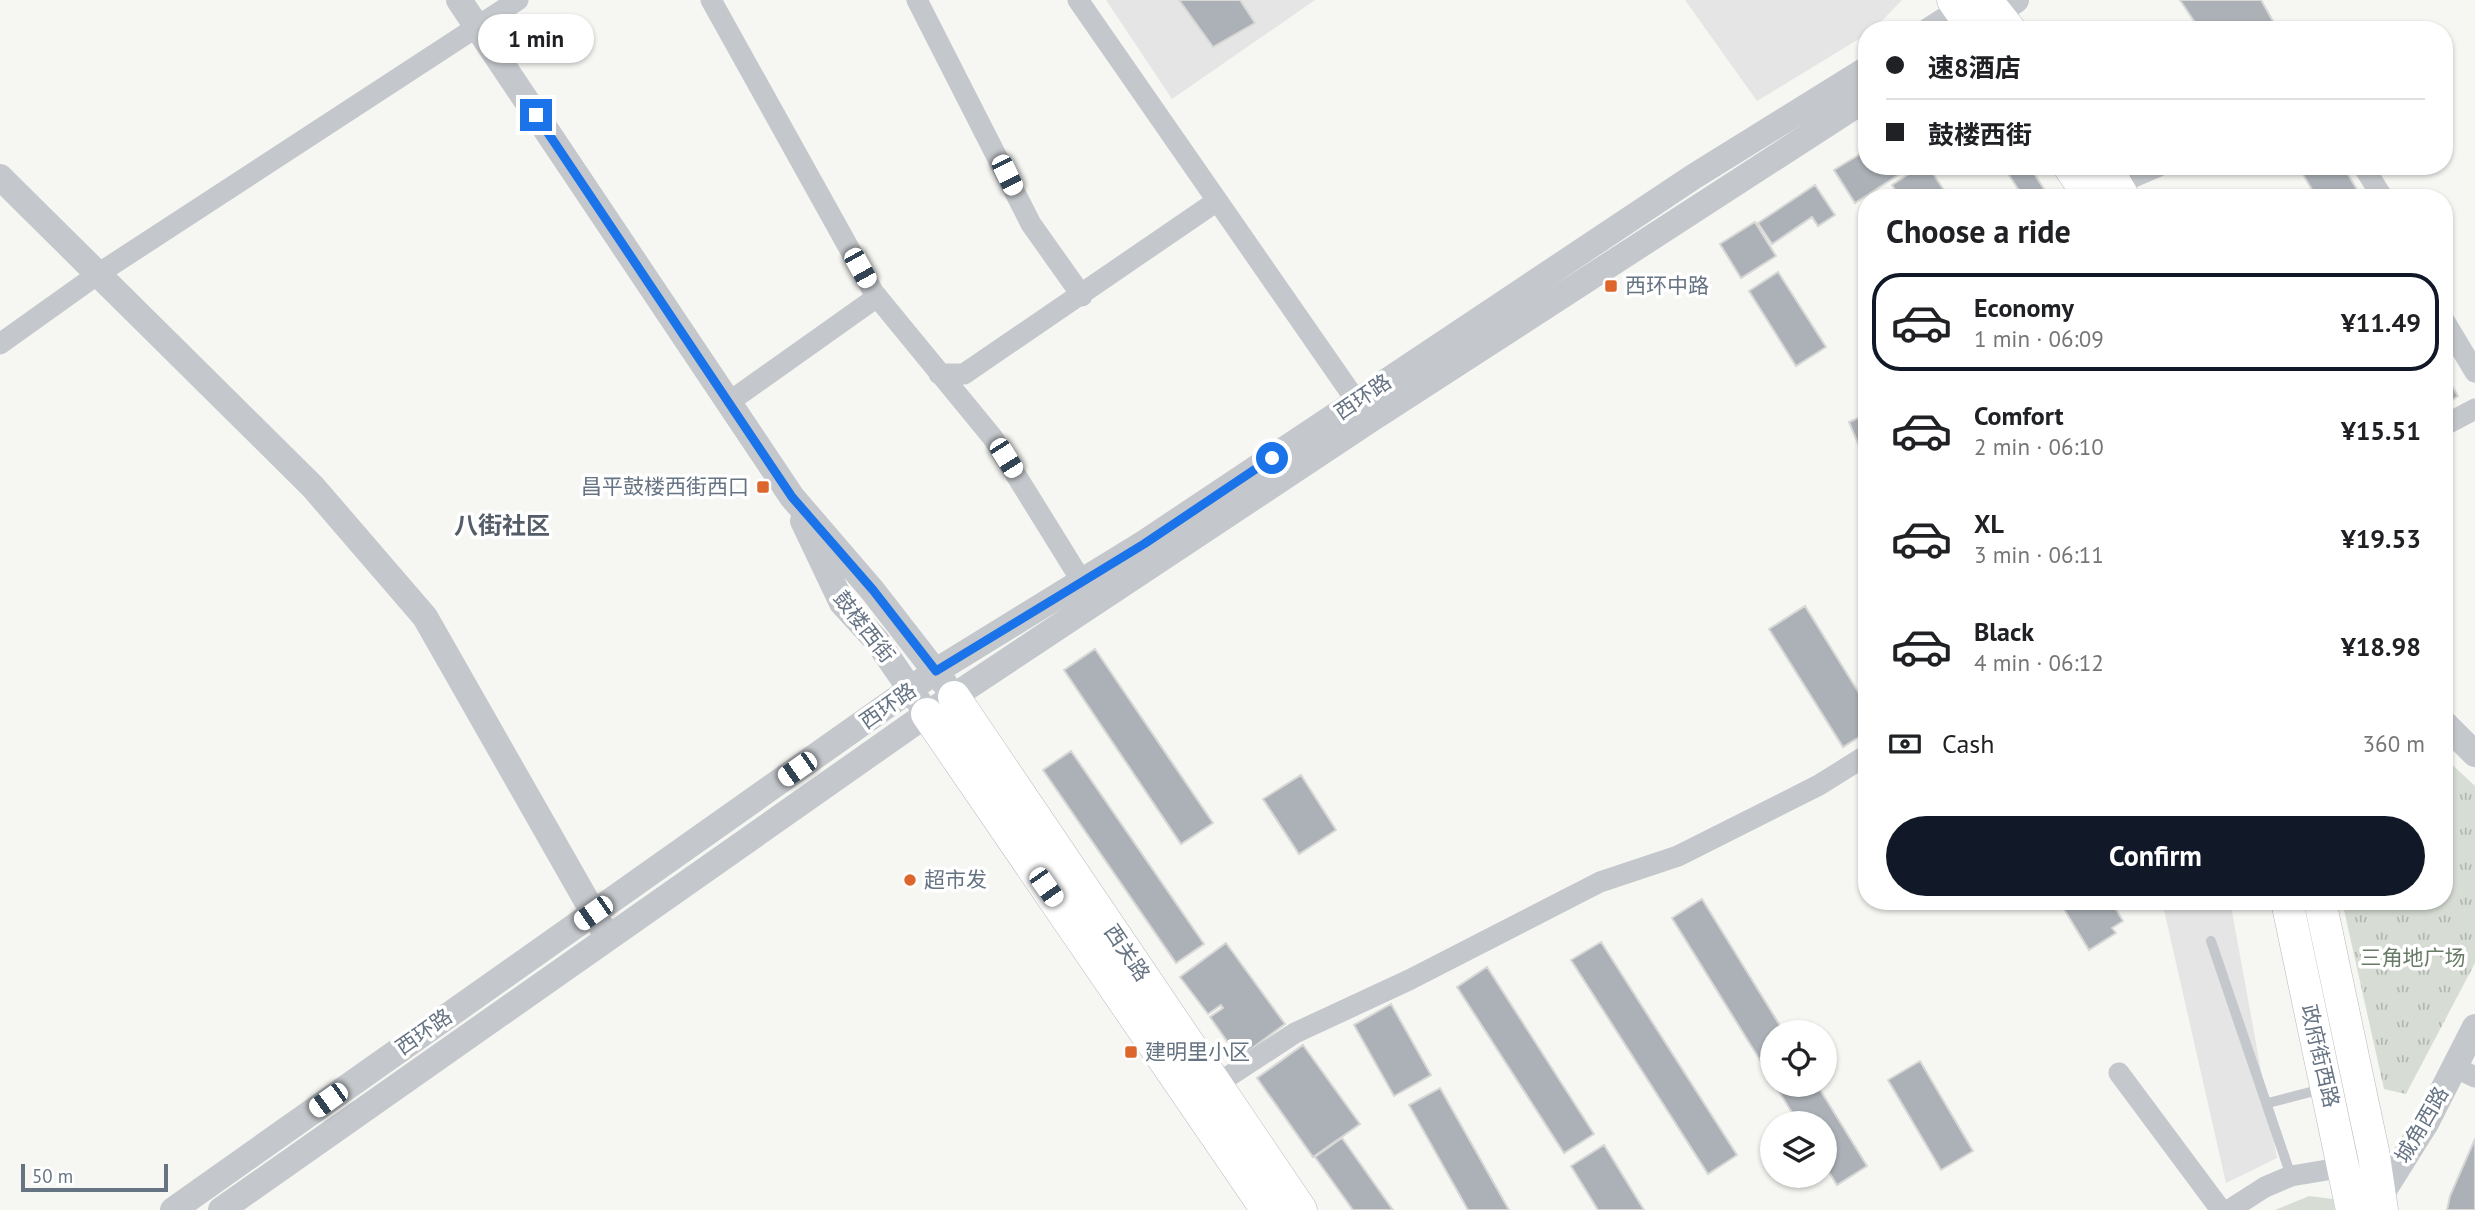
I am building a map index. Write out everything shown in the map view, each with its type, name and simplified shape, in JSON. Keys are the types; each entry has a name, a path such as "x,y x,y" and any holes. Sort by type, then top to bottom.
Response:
{"main road":[{"path":"2087,175 2109,186"},
{"name":"西关路","path":"954,696 1301,1210"},
{"name":"西关路","path":"919,702 1267,1210"},
{"name":"政府街西路","path":"2289,910 2351,1205"},
{"name":"政府街西路","path":"2322,910 2382,1202"}],"street":[{"name":"鼓楼西街","path":"459,0 792,497 873,590 954,696"},
{"path":"0,344 98,274 518,0"},
{"path":"710,0 877,297 993,438 1096,604"},
{"path":"916,0 1031,224 1082,296"},
{"path":"1078,0 1363,411"},
{"path":"1959,21 1981,14"},
{"name":"西环路","path":"173,1210 593,913 919,702 954,696 1096,604 1693,177 1858,75"},
{"name":"西环路","path":"221,1210 609,939 919,702 936,671 1363,411 1858,104"},
{"path":"2109,186 2136,175"},
{"path":"0,177 313,487 425,617 609,939"},
{"path":"939,374 964,374 1082,296 1217,201"},
{"path":"729,402 877,297"},
{"path":"2453,335 2475,372"},
{"path":"2453,421 2475,409"},
{"name":"鼓楼西街","path":"792,497 842,603 877,641 919,702"},
{"path":"2453,732 2475,754"},
{"path":"1217,1084 1295,1033 1409,980 1600,882 1678,856 1819,785 1858,761"},
{"name":"城角西路","path":"2382,1202 2427,1123 2465,1072 2475,1027"},
{"path":"2119,1073 2221,1210"},
{"path":"2230,1210 2265,1187 2291,1176 2345,1167"},
{"path":"2351,1205 2382,1202"}],"lane":[{"path":"2211,941 2291,1176"},
{"path":"2267,1103 2327,1088"}],"shaded area":[{"path":"1106,0 1315,0 1172,99"},
{"path":"1685,0 1902,0 1882,21 1858,21 1858,39 1757,101"},
{"path":"2164,910 2232,910 2277,1158 2226,1183"}],"green space":[{"name":"三角地广场","path":"2453,765 2475,786 2475,963 2406,1094 2384,1089 2344,910 2453,910"},
{"path":"2309,1196 2333,1199 2335,1210 2275,1210"}],"building":[{"path":"1179,0 1240,0 1255,23 1213,47"},
{"path":"2180,0 2261,0 2273,21 2194,21"},
{"path":"1858,155 1858,175 1898,175 1877,189 1858,189 1858,201 1855,203 1834,170"},
{"path":"1907,175 1934,175 1943,189 1894,189 1892,185"},
{"path":"2009,175 2035,175 2044,189 2018,189"},
{"path":"2303,175 2348,175 2357,189 2312,189"},
{"path":"1815,185 1835,215 1818,226 1812,217 1772,244 1758,223"},
{"path":"1755,222 1776,256 1741,278 1720,244"},
{"path":"1778,272 1826,347 1796,366 1749,291"},
{"path":"1858,418 1858,444 1849,422"},
{"path":"1805,606 1858,691 1858,738 1843,747 1769,629"},
{"path":"1095,649 1213,823 1181,844 1064,670"},
{"path":"1071,751 1204,944 1176,963 1043,770"},
{"path":"1301,775 1336,830 1299,854 1263,799"},
{"path":"1702,899 1777,1020 1760,1020 1760,1060 1672,918"},
{"path":"2065,910 2116,910 2123,921 2112,928 2116,933 2089,950"},
{"path":"1601,942 1737,1155 1708,1174 1571,960"},
{"path":"1226,943 1285,1024 1239,1058 1210,1017 1223,1008 1221,1005 1208,1014 1180,977"},
{"path":"1487,967 1594,1134 1564,1153 1457,987"},
{"path":"1391,1004 1431,1075 1394,1096 1354,1025"},
{"path":"1303,1045 1360,1124 1313,1157 1257,1078"},
{"path":"1920,1061 1973,1151 1941,1170 1888,1080"},
{"path":"1440,1088 1509,1210 1468,1210 1409,1105"},
{"path":"1782,1097 1824,1097 1833,1111 1791,1111"},
{"path":"1837,1117 1867,1166 1837,1185"},
{"path":"1342,1138 1393,1210 1353,1210 1315,1157"},
{"path":"2475,1139 2475,1210 2447,1210 2450,1196"},
{"path":"1604,1145 1644,1210 1598,1210 1571,1166"}],"place":[{"name":"西环中路","path":"1611,286"},
{"name":"昌平鼓楼西街西口","path":"763,487"},
{"name":"超市发","path":"910,880"},
{"name":"建明里小区","path":"1131,1052"}],"district":[{"name":"八街社区","path":"502,526"}],"route":[{"path":"536,115 792,497 873,590 936,671 1144,544 1272,458"}]}
